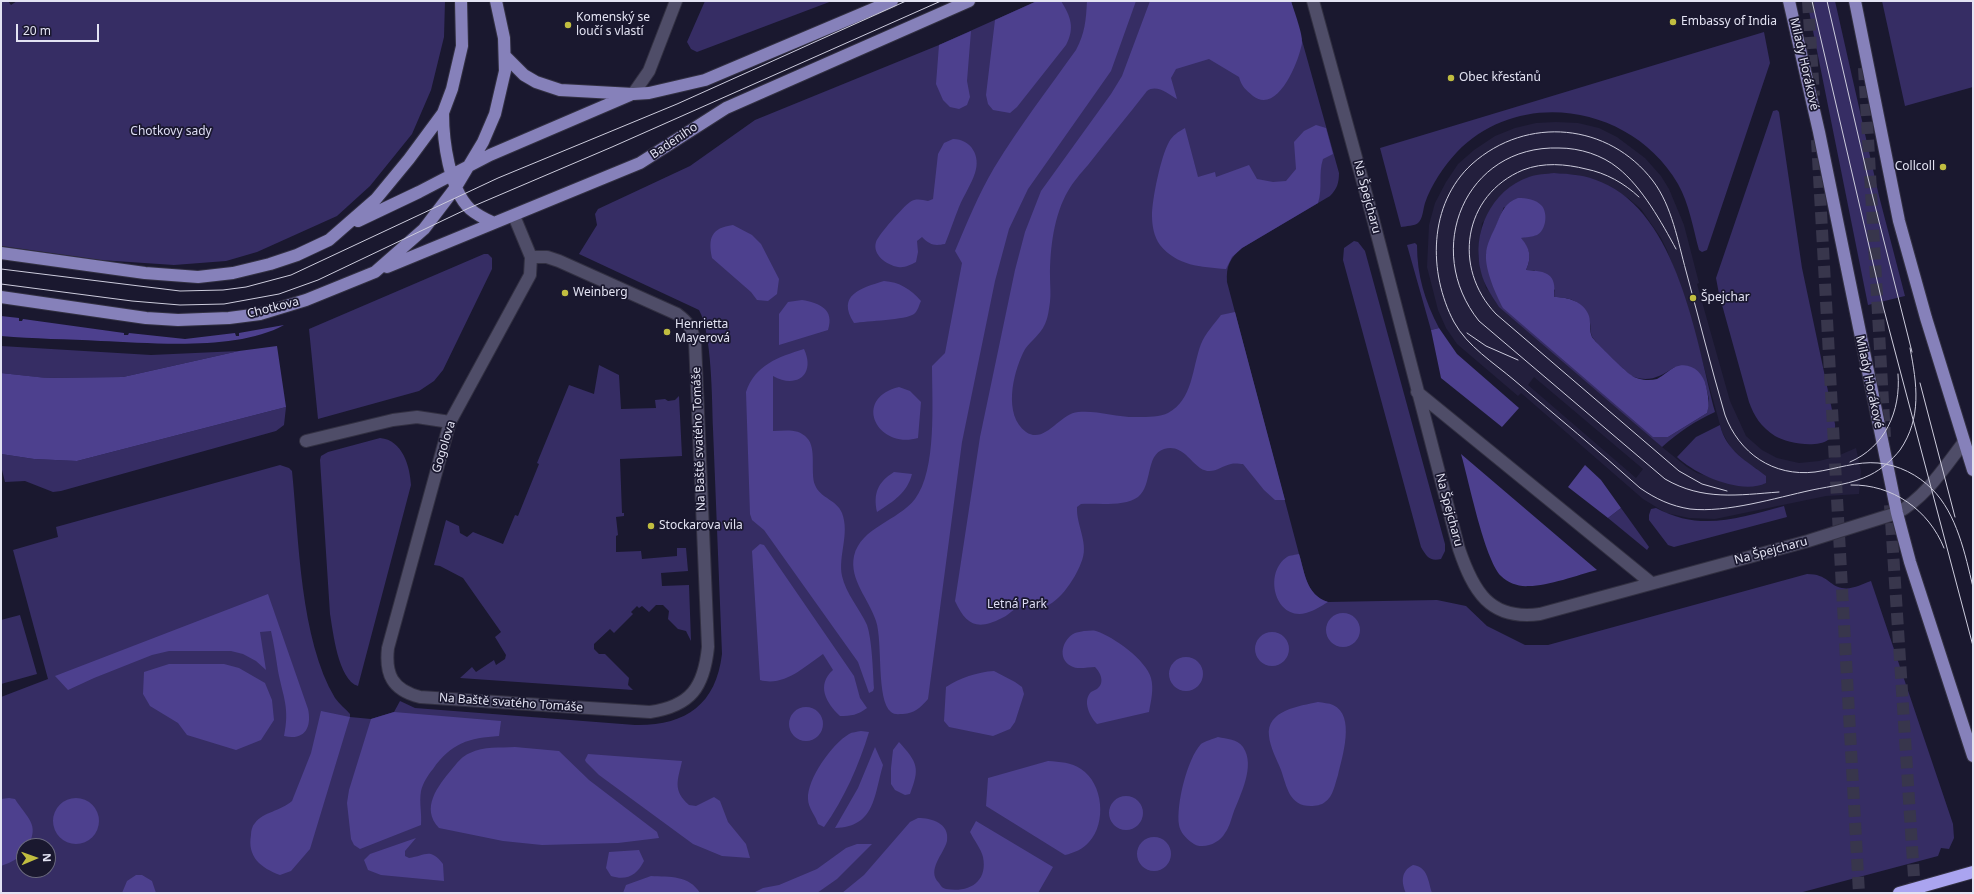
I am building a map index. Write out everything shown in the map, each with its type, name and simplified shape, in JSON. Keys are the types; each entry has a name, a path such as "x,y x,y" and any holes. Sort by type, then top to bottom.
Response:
{"highway":[{"path":"1899,893 1973,872"}],"main road":[{"path":"1,253 145,273 198,277 251,269 297,256 329,240 376,199 421,144 442,113 459,64 462,32 461,1"},
{"name":"Chotkova","path":"1,297 146,318 178,320 229,318 260,314 306,300 375,272 424,229 456,187 470,166 495,114 503,86 506,57 496,1"},
{"path":"506,57 524,75 549,87 571,92 633,94 665,91 705,80 892,1"},
{"name":"Badeniho","path":"375,272 640,163 726,108 969,1"},
{"name":"Milady Horákové","path":"1789,1 1819,132 1897,513 1910,562 1973,756"},
{"path":"1855,1 1900,221 1973,470"},
{"path":"346,226 490,155 633,94"},
{"path":"442,113 444,141 456,187 469,208 494,223"}],"street":[{"path":"633,94 649,71 676,1"},
{"name":"Na Špejcharu","path":"1313,1 1373,219 1417,392 1461,555 1473,583 1483,598 1489,603 1509,613 1530,615 1827,535 1897,513 1907,507 1924,492 1964,442"},
{"name":"Gogolova","path":"388,648 450,422 530,275 531,257 514,216"},
{"name":"Na Baště svatého Tomáše","path":"388,648 386,663 390,676 406,694 420,697 650,712 675,705 685,699 700,682 706,668 707,631 695,342 692,329 686,320 677,314 563,263 547,257 531,257"},
{"path":"1417,392 1650,582"},
{"path":"306,441 393,420 417,417 450,422"}],"shaded area":[{"path":"1536,123 1578,123 1599,128 1617,137 1645,158 1661,176 1669,189 1684,225 1699,283 1697,284 1730,401 1746,436 1762,450 1777,458 1799,463 1819,461 1835,457 1856,448 1861,471 1859,494 1826,496 1715,519 1689,518 1666,513 1643,499 1521,393 1518,396 1457,344 1446,328 1438,310 1427,267 1429,225 1435,203 1458,164 1474,150 1495,136 1515,128","holes":["1554,173 1577,175 1628,198 1641,209 1661,238 1667,250 1686,302 1722,432 1731,448 1747,463 1757,469 1732,484 1697,473 1687,467 1662,447 1486,288 1478,257 1482,223 1530,177","1534,377 1643,469 1636,478 1528,385"]}],"green space":[{"name":"Chotkovy sady","path":"1,1 8,1 11,5 17,1 445,1 444,37 431,90 412,134 370,186 337,216 257,252 226,261 174,265 100,260 1,246"},
{"path":"705,1 832,1 697,52 691,49 687,42"},
{"name":"Letná Park","path":"1037,1 1291,1 1339,173 1338,183 1330,196 1242,248 1232,259 1228,267 1227,282 1305,576 1311,589 1321,599 1328,602 1437,600 1466,606 1487,626 1525,645 1548,645 1807,574 1820,576 1842,588 1853,587 1871,581 1953,824 1954,838 1949,849 1941,848 1938,856 1799,893 1,893 1,697 48,679 13,550 58,537 56,527 280,465 289,468 292,471 299,558 314,647 323,674 335,698 350,714 350,717 371,719 394,712 400,701 415,708 635,725 669,722 695,709 705,699 713,687 719,672 722,654 712,385 707,334 699,310 579,254 597,225 595,214 598,209 690,166 755,120 939,45"},
{"path":"1037,1 1061,1 1071,23 1069,39 1066,45 1017,107 1010,113 993,110 988,104 986,95 995,20"},
{"path":"1087,1 1136,1 1111,71 1028,189 1009,229 995,281 962,442 928,699 914,711 903,714 894,714 886,706 883,696 878,630 873,613 860,589 854,573 854,556 858,546 864,538 908,507 915,499 922,486 927,471 932,435 932,366 945,353 962,263 955,251 978,199 994,168 1076,50 1084,26"},
{"path":"1150,1 1291,1 1302,39 1297,62 1286,83 1279,92 1271,98 1262,100 1253,96 1246,90 1239,77 1209,59 1176,69 1171,78 1177,99 1159,89 1151,89 1147,91 1077,178 1063,200 1056,221 1050,265 1049,310 1043,328 1025,349 1019,362 1013,383 1012,405 1014,415 1019,425 1026,432 1033,435 1046,432 1065,417 1078,412 1093,412 1131,417 1154,416 1168,413 1176,407 1187,392 1201,344 1207,333 1221,315 1235,312 1285,500 1275,500 1264,490 1243,464 1231,464 1216,470 1208,471 1200,468 1180,451 1170,448 1164,449 1158,452 1154,457 1146,485 1143,492 1138,497 1125,502 1110,504 1081,504 1077,507 1078,521 1084,549 1083,556 1070,584 1059,598 1046,606 1039,608 1024,607 1015,609 1004,617 993,622 979,625 963,616 955,601 980,437 1015,270 1025,232 1041,191 1111,94 1122,76"},
{"path":"1807,1 1835,1 1879,196 1905,296 1868,305"},
{"path":"1882,1 1973,1 1973,87 1905,106"},
{"path":"971,31 967,81 970,97 967,105 959,109 950,107 943,100 936,84 939,45"},
{"path":"1764,32 1770,63 1707,250 1702,252 1699,250 1682,191 1658,158 1633,137 1605,122 1575,114 1543,113 1512,118 1483,131 1457,152 1447,163 1434,183 1425,203 1420,221 1415,225 1401,227 1380,148"},
{"path":"1777,110 1779,112 1802,268 1835,424 1834,433 1829,439 1821,443 1801,444 1782,439 1766,429 1756,417 1749,402 1719,294 1716,278 1773,111"},
{"path":"1316,125 1326,128 1333,154 1323,159 1318,203 1242,248 1232,257 1226,269 1190,264 1174,257 1160,245 1155,235 1152,216 1163,157 1172,137 1185,128 1198,177 1215,172 1216,177 1249,165 1257,179 1273,182 1286,181 1296,169 1294,142 1304,131"},
{"path":"953,139 965,142 969,145 975,155 977,167 959,207 945,244 932,244 927,242 922,237 917,241 918,252 916,262 907,266 898,267 885,262 876,251 876,242 902,209 910,202 917,200 928,201 933,199 938,154 944,143"},
{"path":"1554,173 1578,175 1590,178 1601,182 1627,198 1649,221 1666,250 1680,282 1691,316 1715,412 1687,427 1662,447 1499,307 1484,281 1479,257 1479,243 1482,228 1494,202 1516,183 1532,176","holes":["1504,207 1536,235 1520,238 1526,245 1529,253 1529,261 1526,270 1534,270 1555,290 1554,297 1573,300 1586,311 1593,338 1606,353 1631,376 1643,379 1654,378 1675,367 1705,383 1709,399 1707,413 1668,437 1486,256 1488,246"]},
{"path":"1518,198 1534,200 1542,206 1545,213 1544,226 1540,233 1535,236 1521,238 1529,253 1529,261 1526,270 1540,271 1549,275 1554,283 1554,297 1569,299 1579,303 1587,311 1589,316 1592,337 1634,377 1643,380 1654,380 1675,367 1686,365 1699,372 1706,386 1708,396 1709,403 1707,413 1668,437 1653,437 1503,308 1489,275 1486,261 1486,251 1502,211 1510,202"},
{"path":"733,225 752,235 761,244 779,279 777,294 768,301 757,300 751,292 712,258 710,245 713,235 716,231 726,226"},
{"path":"1354,241 1358,242 1365,251 1445,544 1445,551 1441,559 1434,560 1429,558 1421,547 1343,260 1344,248"},
{"path":"1415,243 1417,245 1420,278 1426,298 1439,328 1431,330 1407,245"},
{"path":"484,254 488,254 492,258 492,269 443,370 434,381 419,391 318,419 309,329"},
{"path":"884,281 904,287 921,301 914,314 903,318 854,323 849,313 848,306 850,299 860,290"},
{"path":"802,300 820,305 824,308 829,317 830,323 828,330 779,345 779,314 788,302"},
{"path":"1,316 19,318 19,321 22,321 23,319 124,333 124,335 128,335 129,333 185,339 235,333 236,336 239,336 239,333 284,325 265,333 243,339 194,344 169,344 1,336"},
{"path":"1439,328 1457,354 1519,408 1502,427 1441,378 1431,330"},
{"path":"1,346 151,355 239,351 123,377 46,378 1,373"},
{"path":"277,346 286,407 77,461 34,459 1,454 1,373 47,378 123,377 239,351"},
{"path":"804,349 807,358 807,366 806,372 802,377 789,381 781,380 773,376 773,431 795,431 807,438 812,448 815,485 821,493 840,509 842,513 845,529 841,560 842,576 844,583 869,631 874,688 873,691 869,693 858,662 764,530 752,520 750,514 746,392 755,375 769,363 785,355"},
{"path":"599,365 619,375 621,409 656,408 655,400 675,400 679,396 682,456 620,459 622,513 624,513 624,516 616,517 618,535 616,536 616,552 641,551 642,559 677,556 677,548 686,548 688,571 661,573 662,586 689,585 691,641 686,631 678,629 668,619 669,611 663,605 656,605 649,612 642,606 639,608 637,606 631,612 633,614 614,633 610,629 594,644 594,649 599,654 605,654 629,678 628,685 633,690 460,678 472,667 476,672 494,660 496,665 505,659 506,655 495,637 501,632 463,578 440,566 434,565 446,520 459,526 460,533 467,537 473,532 503,544 515,515 518,516 539,464 537,463 569,385 594,394"},
{"path":"899,387 910,391 921,402 918,438 904,440 891,437 882,430 876,422 873,412 876,402 884,393"},
{"path":"286,407 284,425 276,431 61,491 53,492 25,481 5,482 1,466 1,454 34,459 77,461"},
{"path":"1720,425 1727,442 1732,449 1766,476 1766,483 1744,487 1732,485 1695,470 1677,457 1696,437"},
{"path":"380,438 388,440 400,449 407,463 411,485 358,686 351,682 341,665 333,632 330,614 320,460 321,456 328,452"},
{"path":"1461,454 1597,570 1537,586 1525,586 1510,583 1501,576 1495,567 1483,537"},
{"path":"1585,465 1601,480 1621,508 1608,518 1568,487"},
{"path":"894,472 912,474 910,481 899,496 877,512 876,494 878,489 884,480"},
{"path":"1784,506 1787,517 1674,547 1668,545 1649,520 1651,509 1656,508 1689,520 1704,521 1751,515"},
{"path":"1621,508 1649,547 1647,550 1608,518"},
{"path":"760,544 764,545 854,676 860,698 867,708 861,712 854,715 840,716 827,700 824,688 825,682 833,670 823,654 801,670 785,678 777,681 760,680 752,551"},
{"path":"1299,554 1305,576 1311,589 1321,599 1328,602 1309,612 1295,614 1287,610 1280,603 1274,584 1275,574 1280,564 1287,557"},
{"path":"268,594 308,709 308,727 302,734 297,736 284,736 286,726 286,710 271,631 260,632 266,670 256,661 243,654 231,651 169,651 152,655 68,690 55,676"},
{"path":"1340,613 1346,613 1355,618 1359,624 1359,636 1355,642 1346,647 1340,647 1331,642 1326,633 1326,627 1331,618"},
{"path":"20,615 37,674 1,684 1,620"},
{"path":"1096,631 1111,638 1128,650 1143,664 1148,671 1152,682 1152,695 1149,712 1097,724 1094,721 1088,709 1087,700 1091,692 1097,689 1101,684 1099,672 1095,667 1080,668 1071,666 1064,659 1063,654 1064,644 1067,640 1075,633"},
{"path":"1269,632 1275,632 1284,637 1288,643 1288,655 1284,661 1275,666 1269,666 1260,661 1255,652 1255,646 1260,637"},
{"path":"1186,657 1192,658 1198,662 1202,668 1202,680 1198,686 1192,690 1186,691 1180,690 1174,686 1170,680 1169,674 1170,668 1174,662 1180,658"},
{"path":"169,664 224,664 239,668 265,683 272,700 274,720 261,740 236,750 187,735 178,723 150,706 143,694 144,672"},
{"path":"994,671 1022,687 1024,694 1015,722 1010,729 993,736 949,727 944,721 946,687 969,676"},
{"path":"1318,702 1331,704 1340,710 1346,727 1346,737 1338,775 1332,794 1324,803 1311,806 1298,803 1293,799 1287,789 1269,736 1270,727 1273,720 1278,715 1302,705"},
{"path":"803,707 809,707 818,712 822,718 822,730 818,736 809,741 803,741 794,736 789,727 789,721 794,712"},
{"path":"321,711 350,717 310,849 291,871 280,875 267,869 257,861 251,850 251,832 258,819 292,801 311,753"},
{"path":"394,712 501,721 499,736 470,740 454,748 440,760 428,776 421,791 421,825 360,849 354,845 351,839 347,803 349,790 371,719"},
{"path":"861,731 869,732 861,757 838,805 824,827 818,824 808,802 812,782 816,772 835,746 849,734"},
{"path":"1218,737 1235,741 1243,747 1247,755 1248,763 1246,780 1230,824 1222,837 1210,845 1200,846 1195,845 1189,840 1181,830 1179,825 1179,806 1187,771 1196,751 1201,744"},
{"path":"899,742 910,755 916,772 910,794 905,795 895,790 891,784 893,750"},
{"path":"515,747 559,751 589,780 657,832 659,838 618,843 542,845 503,841 439,828 431,813 433,797 441,783 458,762 467,754 481,749"},
{"path":"875,747 883,765 871,808 858,822 848,826 835,828 858,788"},
{"path":"588,754 682,761 678,779 678,789 684,800 689,805 696,806 714,797 720,801 728,822 746,844 750,858 722,856 693,844 599,775 586,762 585,760"},
{"path":"1048,761 1061,762 1081,769 1088,775 1094,784 1098,793 1100,804 1100,814 1095,834 1084,847 1065,855 986,806 988,778"},
{"path":"1123,796 1129,796 1138,801 1142,807 1142,819 1138,825 1129,830 1123,830 1114,825 1109,816 1109,810 1114,801"},
{"path":"81,798 93,804 98,812 98,830 93,838 85,843 71,844 59,838 54,830 53,816 59,804 67,799"},
{"path":"1,799 15,799 28,816 33,832 31,838 16,838 16,859 1,866"},
{"path":"918,818 934,821 943,826 946,830 947,841 937,862 934,873 935,878 945,889 954,890 969,887 980,879 983,873 983,857 970,832 976,821 1053,867 1038,893 842,893 864,875 910,822"},
{"path":"1151,837 1157,837 1166,842 1170,848 1170,860 1166,866 1157,871 1151,871 1142,866 1137,857 1137,851 1142,842"},
{"path":"416,838 405,851 405,856 409,858 431,854 443,864 444,881 381,875 368,870 364,860 370,854"},
{"path":"857,844 872,844 837,879 817,893 753,893 763,888 779,885 817,869 846,848"},
{"path":"639,850 644,861 635,873 631,876 622,878 611,876 606,868 609,852"},
{"path":"1413,865 1418,866 1425,872 1432,893 1406,893 1403,885 1403,877 1406,870"},
{"path":"136,875 142,875 152,881 156,893 122,893 127,881"},
{"path":"651,876 672,877 685,880 696,887 700,893 623,893 626,885"}],"tunnel":[{"path":"1808,1 1814,96"},
{"path":"1864,68 1885,437"},
{"path":"1817,140 1859,893"},
{"path":"1890,505 1915,893"}],"tram line":[{"path":"1,269 180,291 223,290 246,287 291,275 498,178 677,104 906,1"},
{"path":"1,284 132,301 180,305 224,304 279,294 318,280 469,208 612,147 941,1"},
{"path":"1812,1 1883,306 1973,646"},
{"path":"1827,1 1868,178 1912,352"},
{"path":"1910,348 1916,388 1915,413 1912,426 1900,450 1890,461 1886,464 1879,470 1849,483 1735,507 1704,510 1676,506 1658,499 1640,488 1514,380 1481,354 1459,331 1446,303 1440,282 1437,261 1437,240 1440,219 1447,199 1458,180 1472,164 1494,148 1517,138 1542,133 1567,132 1591,137 1614,147 1635,162 1653,181 1660,191 1670,213 1725,415 1731,429 1739,441 1760,460 1785,471 1800,473 1815,472 1854,464 1878,463 1886,464 1901,468 1921,479 1941,499 1954,522 1967,561 1973,587"},
{"path":"1676,249 1658,217 1643,195 1627,176 1605,159 1590,153 1567,148 1526,152 1499,164 1477,183 1462,207 1454,234 1454,264 1462,293 1479,321 1665,479 1679,486 1707,494 1735,495 1779,492"},
{"path":"1639,197 1614,179 1601,173 1586,169 1571,166 1546,165 1531,167 1523,170 1503,181 1487,197 1476,214 1470,234 1469,255 1473,276 1482,296 1496,314 1679,471 1702,484 1727,491"},
{"path":"1467,333 1486,346 1518,360"},
{"path":"1850,462 1873,447 1888,426 1897,401 1898,374"},
{"path":"1920,383 1955,517"},
{"path":"1851,485 1881,489 1894,494 1907,502 1919,511 1929,522 1944,548"}],"place":[{"name":"Embassy of India","path":"1673,22"},
{"name":"Komenský se loučí s vlastí","path":"568,25"},
{"name":"Obec křesťanů","path":"1451,78"},
{"name":"Collcoll","path":"1943,167"},
{"name":"Weinberg","path":"565,293"},
{"name":"Špejchar","path":"1693,298"},
{"name":"Henrietta Mayerová","path":"667,332"},
{"name":"Stockarova vila","path":"651,526"}]}
